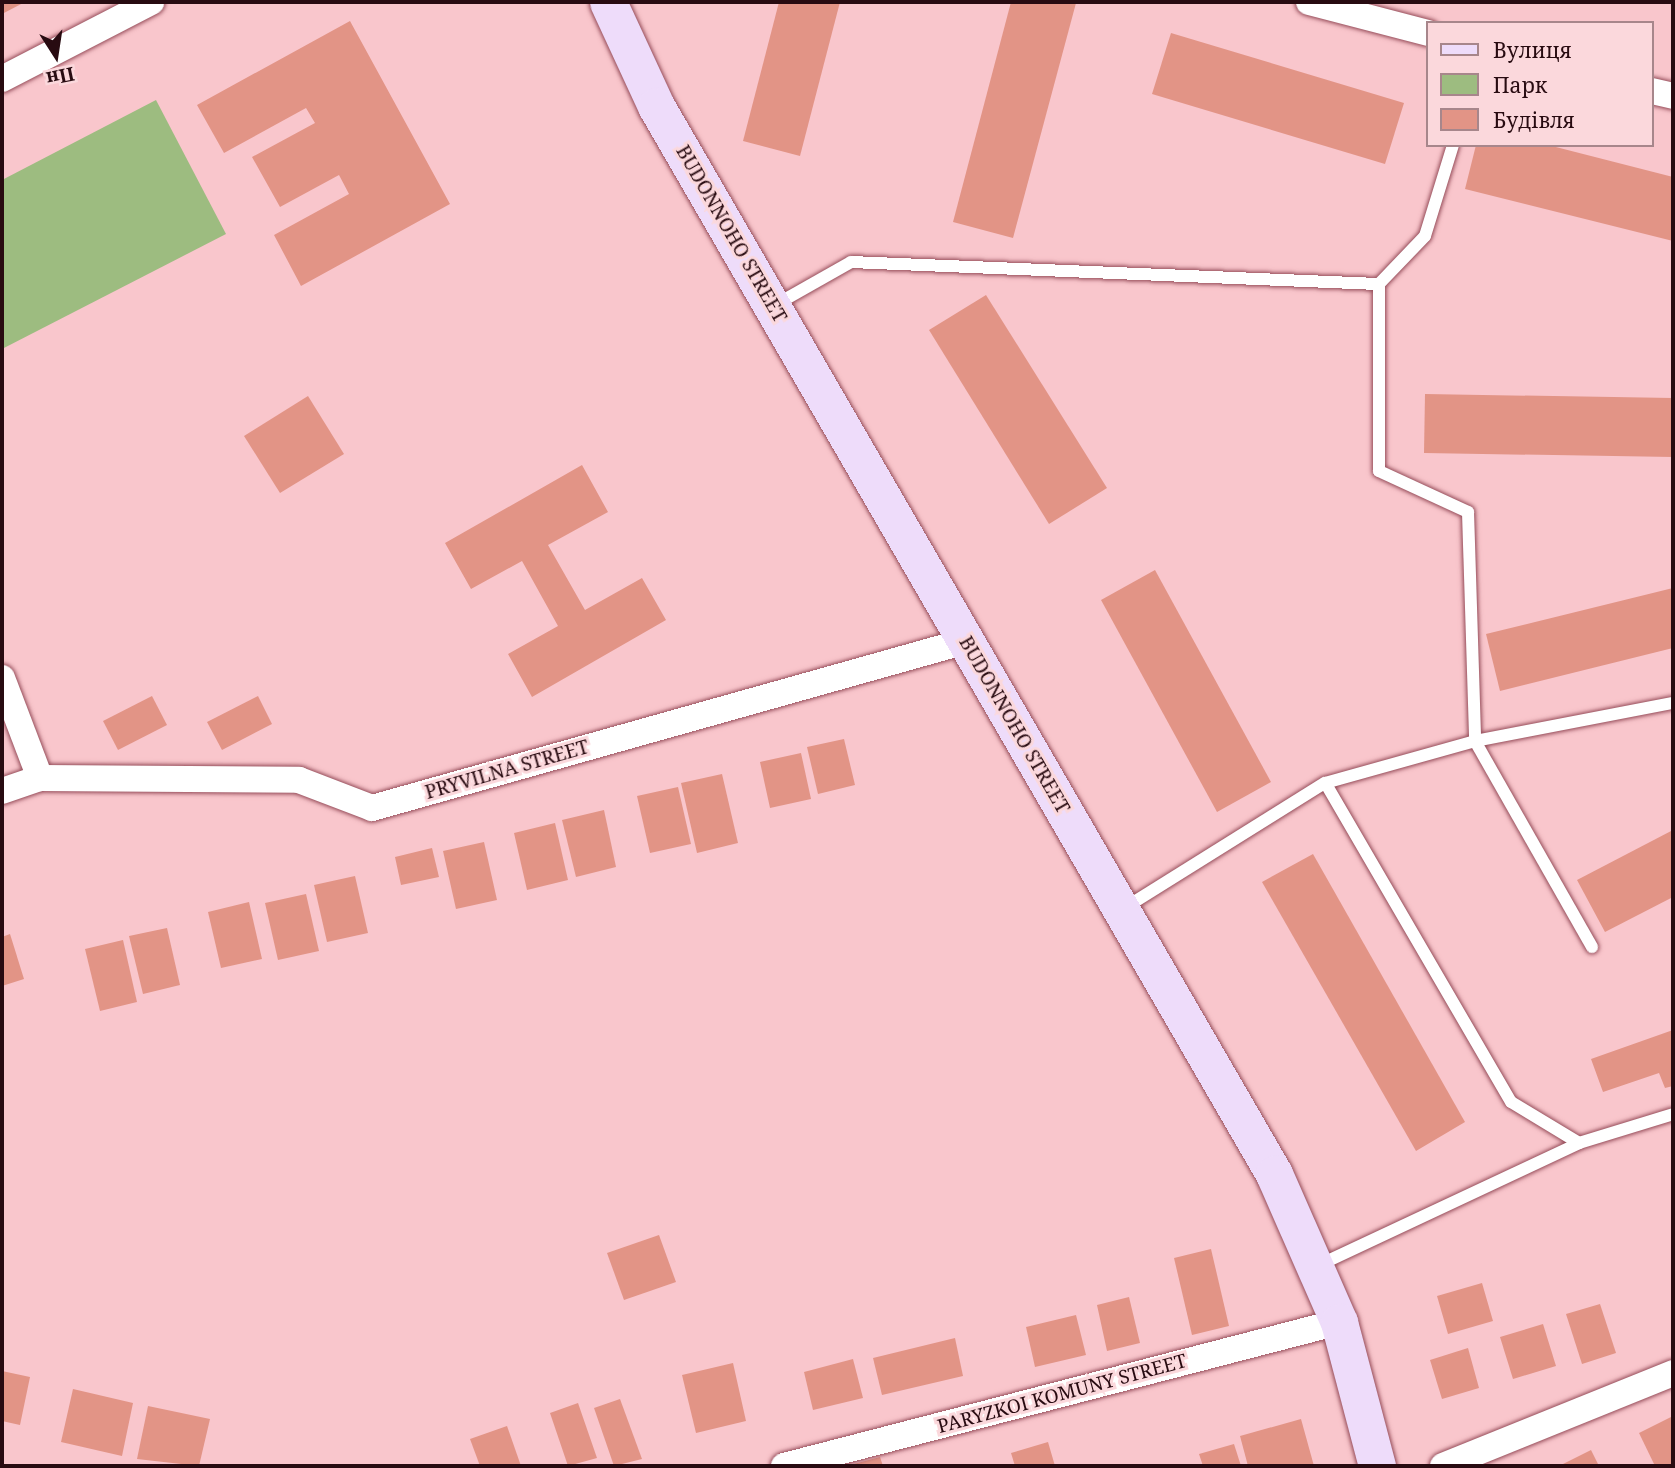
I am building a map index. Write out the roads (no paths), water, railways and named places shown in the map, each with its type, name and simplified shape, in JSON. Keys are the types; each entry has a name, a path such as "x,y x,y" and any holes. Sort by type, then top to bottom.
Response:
{"main road":[{"name":"BUDONNOHO STREET","path":"608,2 656,106 1274,1174 1339,1322 1377,1466"}],"street":[{"path":"2,79 151,2"},
{"path":"1309,2 1426,32"},
{"path":"1654,91 1673,96"},
{"name":"PRYVILNA STREET","path":"2,791 40,778 299,780 372,808 966,641"},
{"path":"2,678 40,778"},
{"name":"PARYZKOI KOMUNY STREET","path":"784,1466 1339,1322"},
{"path":"1444,1466 1673,1373"}],"lane":[{"path":"1452,147 1425,236 1379,284 1378,471 1468,512 1475,741 1592,947"},
{"path":"773,307 851,262 1379,284"},
{"path":"1121,910 1325,783 1475,741 1673,703"},
{"path":"1325,783 1511,1102 1579,1143"},
{"path":"1315,1267 1579,1143 1673,1114"}]}
